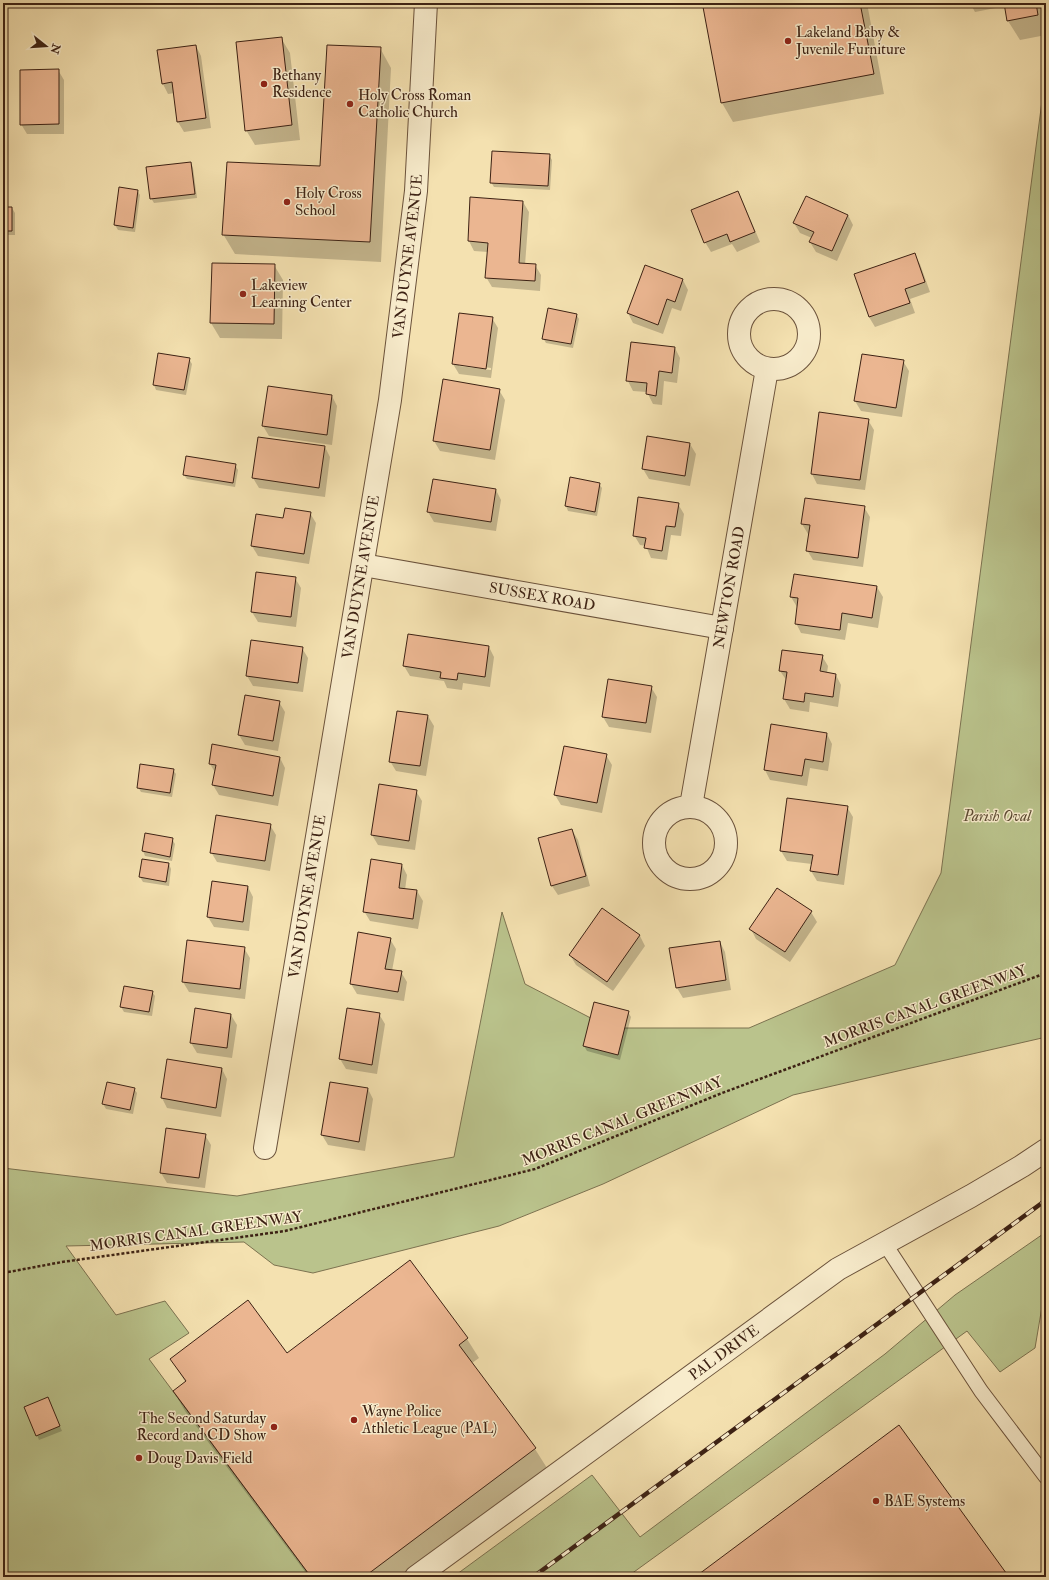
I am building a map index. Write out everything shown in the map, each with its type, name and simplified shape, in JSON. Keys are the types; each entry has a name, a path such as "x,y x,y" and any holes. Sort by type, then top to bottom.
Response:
{"street":[{"name":"VAN DUYNE AVENUE","path":"265,1148 390,400 416,190 426,3"},
{"name":"NEWTON ROAD","path":"691,806 767,369"},
{"name":"SUSSEX ROAD","path":"363,565 722,628"},
{"name":"PAL DRIVE","path":"416,1577 838,1269 971,1196 1046,1150"}],"lane":[{"path":"885,1244 981,1391 1046,1477"}],"path":[{"name":"MORRIS CANAL GREENWAY","path":"3,1273 62,1262 285,1231 535,1169 722,1093 1046,974"}],"green space":[{"name":"Parish Oval","path":"1042,101 1046,101 1046,1035 1042,1038 793,1095 603,1184 499,1226 313,1273 274,1265 244,1242 66,1246 116,1315 165,1301 189,1333 149,1359 311,1577 3,1577 3,1168 237,1196 454,1157 502,912 525,984 610,1028 749,1028 895,965 941,873"},
{"path":"1046,1232 1046,1283 1035,1348 1000,1372 967,1331 627,1577 453,1577 592,1475 640,1537 885,1354 955,1295"}],"building":[{"name":"Lakeland Baby & Juvenile Furniture","path":"725,3 860,3 874,74 721,103 703,7"},
{"path":"1004,3 1036,3 1038,15 1007,21"},
{"name":"Bethany Residence","path":"282,37 292,125 245,131 236,42"},
{"path":"196,45 206,118 177,122 172,82 162,84 157,50"},
{"name":"Holy Cross Roman Catholic Church","path":"327,45 381,47 370,242 222,235 227,162 320,166"},
{"path":"59,69 59,124 20,125 20,70"},
{"path":"492,151 550,154 548,186 490,183"},
{"path":"191,162 195,194 150,199 146,167"},
{"path":"119,187 138,190 133,228 114,225"},
{"path":"738,191 755,232 730,242 727,234 704,243 691,210"},
{"path":"806,196 848,215 832,251 809,242 814,232 793,223"},
{"path":"470,197 523,201 519,263 536,264 535,281 485,278 488,243 468,241"},
{"path":"3,207 12,207 12,231 3,231"},
{"path":"915,253 925,282 905,289 910,303 869,317 854,274"},
{"name":"Lakeview Learning Center","path":"212,263 275,264 274,324 210,323"},
{"path":"645,265 683,279 675,302 667,299 658,325 627,313"},
{"path":"548,308 577,314 571,344 542,339"},
{"path":"459,313 493,317 486,369 452,364"},
{"path":"631,342 675,347 672,373 659,371 656,396 646,394 647,383 626,381"},
{"path":"158,353 190,358 184,390 153,385"},
{"path":"862,354 904,360 896,408 854,401"},
{"path":"443,379 500,389 490,450 433,441"},
{"path":"268,386 332,395 327,435 262,426"},
{"path":"819,412 869,419 860,480 811,474"},
{"path":"647,436 690,443 685,476 642,469"},
{"path":"258,437 325,446 319,488 252,478"},
{"path":"186,456 236,464 233,483 183,475"},
{"path":"570,477 600,483 595,512 565,506"},
{"path":"433,479 496,489 491,522 427,512"},
{"path":"638,497 679,503 675,527 666,526 662,551 644,548 646,538 633,536"},
{"path":"805,498 865,506 858,558 806,551 810,525 801,524"},
{"path":"285,508 311,512 304,554 251,546 256,514 283,518"},
{"path":"256,572 296,577 291,617 251,612"},
{"path":"794,574 877,586 872,618 842,613 840,630 795,624 798,598 790,597"},
{"path":"408,634 489,646 485,677 458,673 457,680 440,678 441,672 403,666"},
{"path":"251,640 303,647 298,683 246,676"},
{"path":"782,650 823,655 820,671 836,674 833,697 805,693 804,702 783,699 787,672 779,671"},
{"path":"608,679 652,686 646,723 602,717"},
{"path":"245,695 280,701 273,741 238,735"},
{"path":"397,711 428,715 420,766 389,762"},
{"path":"771,724 827,733 823,762 805,759 802,776 764,770"},
{"path":"212,744 280,757 273,796 212,785 216,765 209,764"},
{"path":"564,746 607,754 597,803 554,795"},
{"path":"140,764 174,769 170,793 137,788"},
{"path":"379,784 417,790 409,841 371,835"},
{"path":"787,798 848,806 838,875 810,871 813,855 780,851"},
{"path":"216,815 271,824 265,861 210,853"},
{"path":"572,829 586,876 551,886 538,838"},
{"path":"145,833 173,838 170,857 142,851"},
{"path":"142,859 169,863 166,882 139,877"},
{"path":"371,859 402,864 399,888 417,890 413,919 363,912"},
{"path":"212,881 248,886 243,922 207,917"},
{"path":"777,888 812,911 785,952 749,929"},
{"path":"602,908 640,935 607,982 569,955"},
{"path":"358,932 391,938 385,969 402,971 398,992 350,984"},
{"path":"187,940 245,947 240,989 182,982"},
{"path":"720,941 726,980 676,988 669,948"},
{"path":"124,986 153,991 149,1012 120,1007"},
{"path":"594,1002 629,1011 618,1055 583,1046"},
{"path":"195,1008 231,1014 227,1048 190,1043"},
{"path":"347,1008 380,1013 372,1065 339,1059"},
{"path":"167,1059 222,1068 216,1108 161,1098"},
{"path":"107,1082 135,1088 130,1110 102,1104"},
{"path":"330,1082 368,1088 359,1142 321,1135"},
{"path":"166,1128 206,1134 199,1178 160,1173"},
{"name":"Wayne Police Athletic League (PAL)","path":"410,1260 468,1338 459,1345 536,1448 364,1577 311,1577 173,1391 186,1381 170,1359 248,1300 287,1353"},
{"path":"48,1397 60,1426 36,1436 24,1407"},
{"name":"BAE Systems","path":"899,1425 1009,1577 695,1577"}],"railway":[{"path":"533,1577 1046,1200"}],"place":[{"name":"Lakeland Baby & Juvenile Furniture","path":"788,41"},
{"name":"Bethany Residence","path":"264,84"},
{"name":"Holy Cross Roman Catholic Church","path":"350,104"},
{"name":"Holy Cross School","path":"287,202"},
{"name":"Lakeview Learning Center","path":"243,294"},
{"name":"Wayne Police Athletic League (PAL)","path":"354,1420"},
{"name":"The Second Saturday Record and CD Show","path":"274,1427"},
{"name":"Doug Davis Field","path":"139,1458"},
{"name":"BAE Systems","path":"876,1501"}]}
